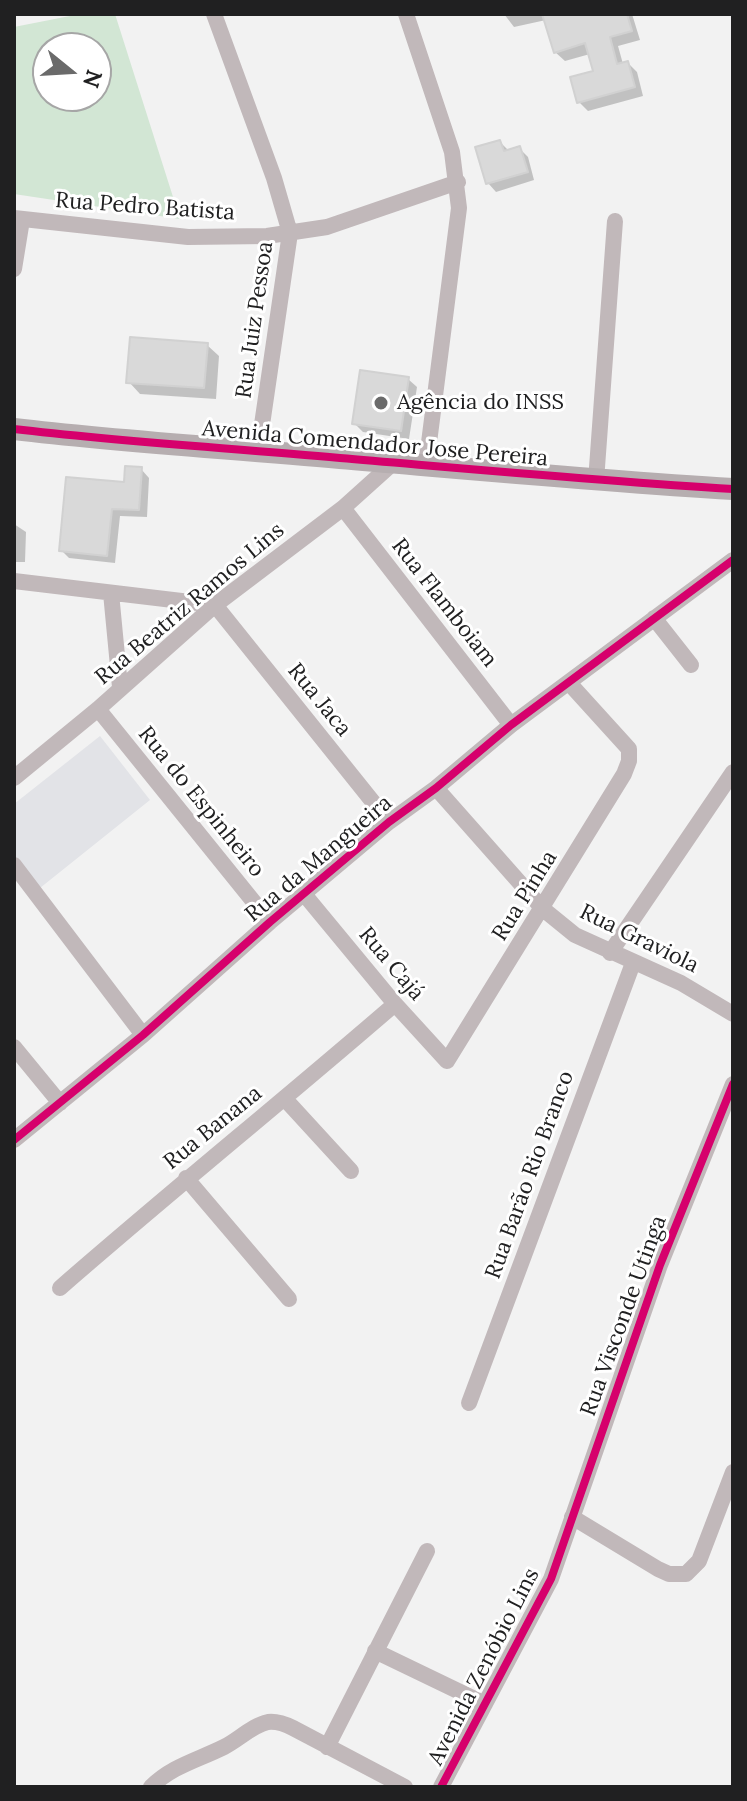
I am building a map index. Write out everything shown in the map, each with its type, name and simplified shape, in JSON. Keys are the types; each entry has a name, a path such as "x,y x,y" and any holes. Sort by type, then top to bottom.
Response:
{"street":[{"name":"Rua Juiz Pessoa","path":"214,14 279,191 290,233 258,452"},
{"path":"406,14 452,152 458,182 457,235 426,466"},
{"name":"Rua Pedro Batista","path":"18,219 188,237 290,233 327,227 458,182"},
{"path":"14,269 18,219"},
{"path":"596,481 615,221"},
{"name":"Avenida Comendador Jose Pereira","path":"14,429 125,442 596,481 733,489"},
{"name":"Rua Beatriz Ramos Lins","path":"14,778 98,709 215,605 343,508 393,463"},
{"name":"Rua Flamboiam","path":"343,508 511,725"},
{"name":"Rua da Mangueira","path":"14,1140 143,1035 389,822 436,788 511,725 733,560"},
{"path":"14,581 215,605"},
{"path":"111,593 120,687"},
{"name":"Rua Jaca","path":"215,605 389,822"},
{"path":"654,618 691,665"},
{"name":"Rua Pinha","path":"447,1061 543,909 629,761 629,749 570,684"},
{"name":"Rua do Espinheiro","path":"98,709 270,922"},
{"path":"610,953 733,772"},
{"name":"Rua Graviola","path":"436,788 543,909 575,935 681,983 733,1014"},
{"path":"14,865 143,1035"},
{"name":"Rua Cajá","path":"304,894 395,1004 447,1061"},
{"name":"Rua Barão Rio Branco","path":"469,1403 633,963"},
{"name":"Rua Banana","path":"60,1288 186,1178 285,1099 395,1004"},
{"path":"14,1047 60,1103"},
{"name":"Rua Visconde Utinga","path":"572,1517 660,1265 733,1084"},
{"path":"285,1099 351,1171"},
{"path":"186,1178 289,1299"},
{"path":"572,1517 669,1574 686,1574 699,1561 733,1472"},
{"name":"Avenida Zenóbio Lins","path":"441,1787 551,1579 572,1517"},
{"path":"327,1747 427,1551"},
{"path":"375,1651 485,1704"},
{"path":"151,1787 161,1776 177,1767 222,1748 268,1722 284,1724 405,1787"}],"shaded area":[{"path":"100,736 150,800 40,888 14,855 14,804"}],"green space":[{"path":"80,14 115,14 180,219 14,194 14,27"}],"building":[{"path":"542,14 627,14 632,31 610,37 617,64 628,61 635,87 577,103 570,77 593,71 585,43 554,53"},
{"path":"500,140 504,151 520,146 528,172 486,184 475,147"},
{"path":"130,337 208,343 204,388 126,383"},
{"name":"Agência do INSS","path":"360,370 409,377 401,431 352,424"},
{"path":"125,466 142,467 139,510 112,509 107,556 59,551 66,477 124,482"}],"cycle path":[{"path":"14,429 733,489"},
{"path":"14,1140 143,1035 389,822 436,788 511,725 733,560"},
{"path":"441,1787 551,1579 660,1265 733,1084"}],"place":[{"name":"Agência do INSS","path":"381,403"}]}
